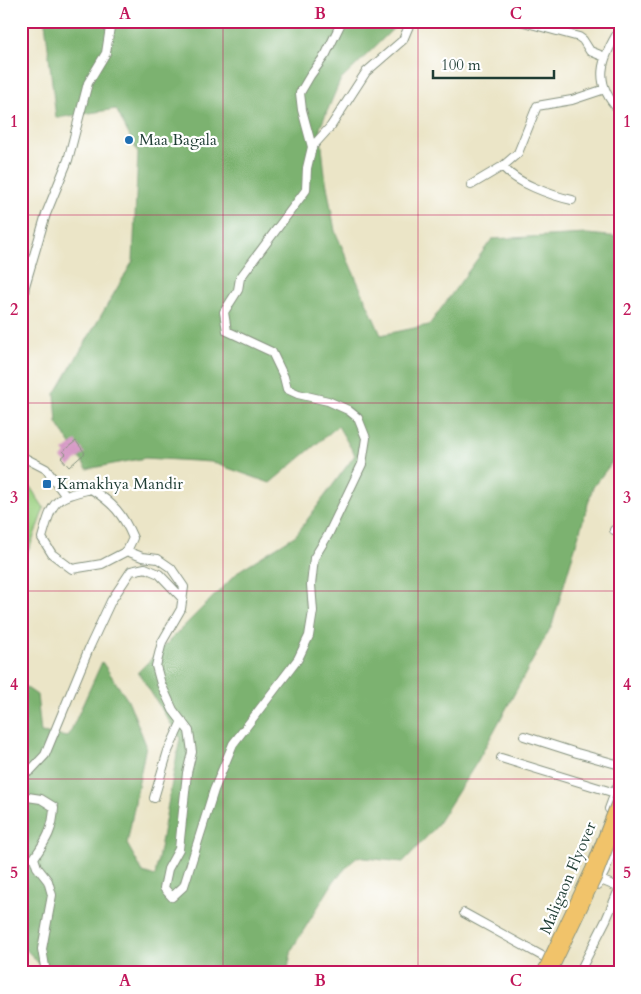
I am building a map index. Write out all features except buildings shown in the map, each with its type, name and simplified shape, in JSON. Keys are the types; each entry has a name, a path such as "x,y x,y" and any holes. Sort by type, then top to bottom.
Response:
{"main road":[{"name":"Maligaon Flyover","path":"542,973 591,869 617,794"},
{"name":"Maligaon Flyover","path":"551,973 597,876 620,815"}],"street":[{"path":"21,315 25,286 46,214 68,160 88,83 106,53 111,21"},
{"path":"127,551 142,557 158,560 171,568 184,587 181,609 162,642 156,666 172,710 189,731 192,752 187,773 179,849 168,869 164,888 172,897 184,886 214,790 233,744 298,659 309,636 313,611 311,585 314,558 328,535 362,464 366,438 358,418 348,410 287,389 284,377 272,352 227,331 224,312 238,290 240,278 306,190 307,168 312,147 302,110 300,93 326,54 342,21"},
{"path":"312,147 331,126 366,72 403,40 411,21"},
{"path":"520,21 579,37 590,51 605,56"},
{"path":"620,29 605,56 602,73 605,89 610,101 620,110"},
{"path":"471,185 503,166 518,153 537,106 572,100 605,89"},
{"path":"503,166 508,173 538,189 572,200"},
{"path":"21,456 46,469 66,495"},
{"path":"92,489 108,500 126,520 133,538 127,551 102,564 72,569 52,554 42,538 50,508 66,495 92,489"},
{"path":"21,772 30,771 45,755 90,646 111,601 132,571 145,568 160,574 183,599"},
{"path":"154,798 168,752 182,722"},
{"path":"524,736 577,754 620,765"},
{"path":"501,758 617,794"},
{"path":"537,973 585,874 617,794 620,779"},
{"path":"21,796 41,799 54,807 49,836 34,858 37,867 48,881 52,895 42,949 46,973"},
{"path":"556,973 601,880 620,828"},
{"path":"579,973 606,920 620,887 585,874"},
{"path":"464,913 544,957"}],"green space":[{"path":"45,21 401,21 340,81 320,128 325,175 335,231 381,335 429,325 492,239 587,234 620,237 620,452 593,487 552,625 477,762 435,828 403,862 356,857 334,881 292,949 287,973 45,973 44,969 21,944 21,684 37,695 41,733 68,737 102,662 129,702 146,745 127,844 143,872 155,876 180,738 138,672 240,570 296,535 355,455 338,426 270,483 211,462 145,458 87,469 57,423 55,394 133,261 138,153 116,109 56,118"},
{"path":"21,473 44,508 30,547 21,562"}],"place":[{"name":"Maa Bagala","path":"129,140"},
{"name":"Kamakhya Mandir","path":"47,484"}]}
